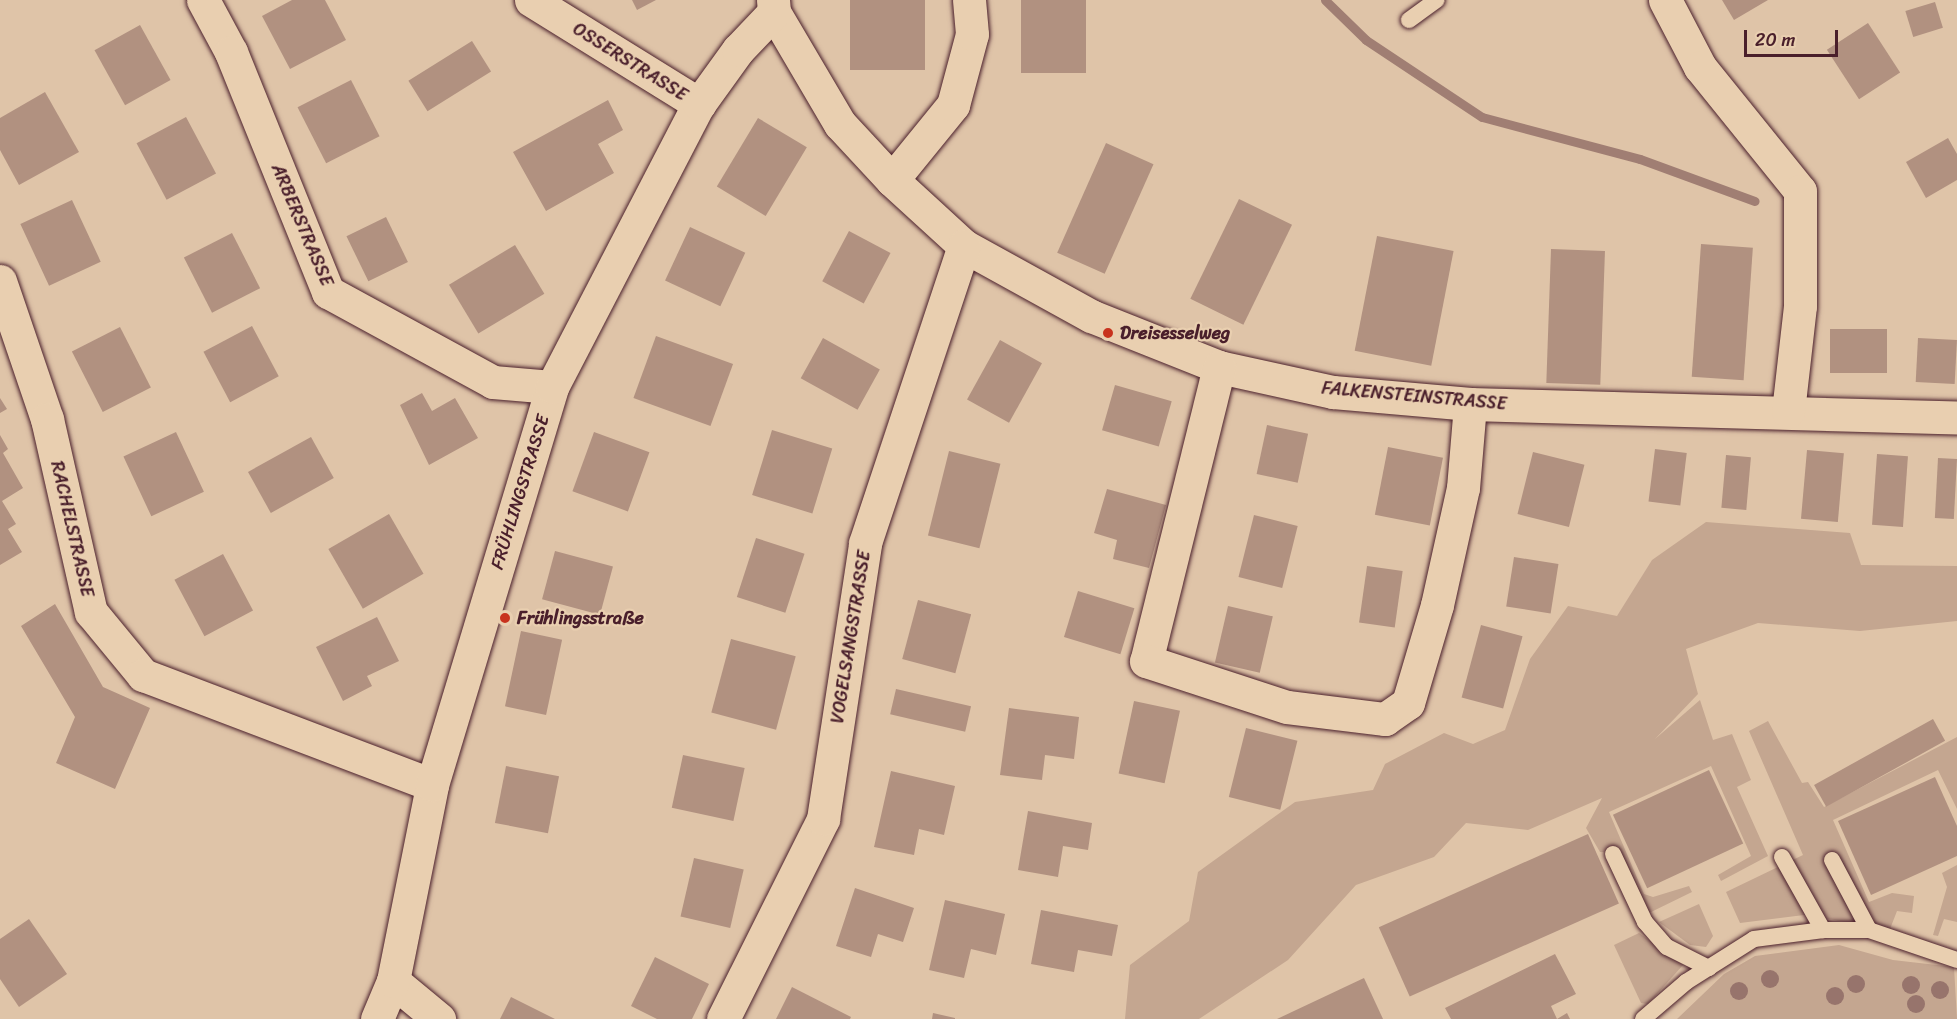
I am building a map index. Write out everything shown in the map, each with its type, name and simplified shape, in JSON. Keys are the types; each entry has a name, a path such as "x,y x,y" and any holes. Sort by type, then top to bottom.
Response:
{"street":[{"name":"ARBERSTRASSE","path":"203,0 231,52 327,292 493,382 552,387"},
{"name":"OSSERSTRASSE","path":"531,0 699,104"},
{"path":"892,180 953,105 972,34 969,0"},
{"path":"1665,0 1700,67 1800,191 1800,306 1788,411"},
{"name":"FRÜHLINGSTRASSE","path":"377,1019 393,981 432,784 552,387 699,104 773,6"},
{"name":"FALKENSTEINSTRASSE","path":"773,6 840,124 892,180 964,246 1091,316 1220,367 1333,392 1470,404 1788,411 1957,418"},
{"name":"VOGELSANGSTRASSE","path":"723,1019 823,819 865,543 964,246"},
{"name":"RACHELSTRASSE","path":"0,281 47,419 90,612 143,675 432,784"},
{"path":"1220,367 1146,661 1287,706 1384,719 1408,703 1437,605 1463,488 1470,404"},
{"path":"393,981 439,1019"}],"lane":[{"path":"1409,20 1437,0"},
{"path":"1613,854 1645,922 1668,947 1708,968"},
{"path":"1782,857 1823,930"},
{"path":"1832,860 1869,930"},
{"path":"1643,1019 1708,968 1754,939 1823,930 1869,930 1957,960"}],"shaded area":[{"path":"1706,522 1850,533 1861,565 1957,566 1957,621 1860,631 1758,623 1686,649 1698,694 1655,739 1700,700 1713,740 1732,734 1751,780 1737,787 1768,856 1721,881 1718,875 1751,856 1711,766 1609,812 1644,894 1653,897 1689,886 1692,892 1649,913 1620,853 1600,852 1586,828 1602,798 1528,830 1466,823 1434,857 1356,885 1288,960 1199,1019 1125,1019 1130,965 1189,921 1198,872 1295,802 1373,790 1385,764 1444,733 1473,744 1505,730 1530,659 1568,606 1617,616 1652,560"},
{"path":"1768,721 1802,783 1808,782 1824,807 1957,737 1957,809 1938,770 1833,820 1869,902 1892,893 1914,896 1912,913 1897,911 1890,929 1804,915 1740,923 1726,892 1803,855 1749,731"},
{"path":"1957,865 1957,922 1944,919 1938,936 1933,935 1947,887 1942,873"},
{"path":"1699,904 1713,936 1706,947 1690,945 1659,922"},
{"path":"1639,933 1683,965 1648,1004 1641,1003 1614,945"},
{"path":"1839,945 1893,960 1954,967 1957,1019 1677,1019 1724,974 1755,956"}],"building":[{"path":"292,0 325,0 346,40 290,69 262,16"},
{"path":"632,0 656,0 637,10"},
{"path":"850,0 925,0 925,70 850,70"},
{"path":"1021,0 1086,0 1086,73 1021,73"},
{"path":"1722,0 1768,0 1734,20"},
{"path":"1935,2 1943,28 1913,37 1905,11"},
{"path":"1868,23 1900,72 1859,99 1827,50"},
{"path":"140,25 171,80 125,105 95,50"},
{"path":"472,41 491,72 427,111 408,81"},
{"path":"351,80 380,136 326,163 298,107"},
{"path":"45,92 79,152 19,185 0,150 0,118"},
{"path":"608,100 623,130 598,144 614,173 546,211 513,152"},
{"path":"186,117 216,174 167,200 137,143"},
{"path":"758,118 807,147 766,216 717,187"},
{"path":"1948,138 1957,154 1957,180 1926,198 1906,162"},
{"path":"1106,143 1154,164 1105,274 1057,253"},
{"path":"1239,199 1292,225 1243,325 1190,299"},
{"path":"72,200 101,262 49,286 20,224"},
{"path":"386,217 408,262 368,281 346,236"},
{"path":"690,227 745,253 720,306 665,280"},
{"path":"849,231 890,253 864,303 822,281"},
{"path":"232,233 260,288 212,313 184,258"},
{"path":"1377,236 1454,251 1431,366 1355,351"},
{"path":"1701,244 1753,248 1744,380 1692,377"},
{"path":"515,245 544,294 478,334 449,285"},
{"path":"1551,249 1605,251 1600,385 1546,383"},
{"path":"252,326 279,376 230,402 203,352"},
{"path":"120,327 151,388 103,412 72,352"},
{"path":"1830,329 1887,329 1887,373 1830,373"},
{"path":"656,336 733,364 710,426 633,398"},
{"path":"823,338 880,370 858,410 801,378"},
{"path":"1918,338 1957,340 1955,384 1916,382"},
{"path":"1000,340 1042,363 1009,423 967,399"},
{"path":"1115,385 1172,401 1159,446 1102,430"},
{"path":"422,393 432,411 455,398 478,438 429,465 400,405"},
{"path":"0,398 7,409 0,413"},
{"path":"1267,425 1308,434 1298,483 1257,474"},
{"path":"772,430 832,448 812,513 752,495"},
{"path":"176,432 204,492 151,516 123,457"},
{"path":"594,432 649,452 628,511 572,491"},
{"path":"0,435 8,449 3,453 23,488 2,501 16,524 8,529 22,552 0,565"},
{"path":"311,437 334,478 271,513 248,472"},
{"path":"1388,447 1443,458 1430,525 1375,515"},
{"path":"1655,449 1687,453 1680,506 1649,502"},
{"path":"1807,450 1844,453 1838,522 1801,519"},
{"path":"949,451 1000,464 979,548 928,535"},
{"path":"1533,452 1584,465 1569,527 1518,514"},
{"path":"1877,454 1908,456 1903,527 1872,525"},
{"path":"1726,455 1751,457 1746,510 1721,508"},
{"path":"1938,458 1957,459 1954,519 1935,518"},
{"path":"1107,489 1166,505 1149,568 1113,559 1117,540 1094,533"},
{"path":"389,514 424,574 363,609 328,549"},
{"path":"1254,515 1298,526 1282,588 1239,577"},
{"path":"756,538 805,554 785,613 737,597"},
{"path":"555,551 613,567 600,615 542,599"},
{"path":"223,554 253,611 204,636 174,580"},
{"path":"1514,557 1558,564 1551,613 1506,606"},
{"path":"1367,566 1403,571 1395,627 1359,622"},
{"path":"1078,591 1134,608 1120,654 1064,637"},
{"path":"918,600 971,614 955,673 902,659"},
{"path":"55,604 103,687 150,708 115,789 56,763 75,717 21,626"},
{"path":"1228,606 1273,616 1260,673 1215,663"},
{"path":"377,617 399,661 367,676 372,686 343,701 316,647"},
{"path":"1481,625 1523,636 1503,709 1462,697"},
{"path":"521,631 562,640 546,715 505,706"},
{"path":"731,639 796,656 776,730 711,712"},
{"path":"896,689 971,706 965,732 890,714"},
{"path":"1134,701 1180,711 1165,783 1119,773"},
{"path":"1009,708 1079,717 1074,759 1045,755 1042,780 1000,775"},
{"path":"1933,719 1945,741 1826,807 1814,785"},
{"path":"1246,728 1297,741 1280,810 1229,797"},
{"path":"683,755 745,768 733,821 672,808"},
{"path":"506,766 559,776 548,833 495,823"},
{"path":"1709,770 1743,843 1647,888 1613,815"},
{"path":"891,771 955,786 944,835 919,829 914,855 874,847"},
{"path":"1935,777 1957,826 1957,856 1871,895 1838,821"},
{"path":"1028,811 1092,823 1088,850 1063,846 1058,877 1018,870"},
{"path":"1588,834 1619,903 1410,997 1379,927"},
{"path":"694,858 744,869 730,928 681,916"},
{"path":"855,888 914,908 903,942 878,934 871,957 836,946"},
{"path":"945,900 1005,914 996,955 971,949 964,978 929,970"},
{"path":"1041,910 1118,925 1112,956 1078,950 1074,972 1031,964"},
{"path":"29,919 67,974 19,1007 0,979 0,939"},
{"path":"1555,954 1576,994 1551,1006 1557,1019 1451,1019 1445,1008"},
{"path":"655,957 709,984 692,1019 657,1019 631,1006"},
{"path":"1364,978 1383,1019 1277,1019"},
{"path":"792,987 851,1017 850,1019 776,1019"},
{"path":"511,997 555,1019 500,1019"},
{"path":"933,1013 955,1018 955,1019 932,1019"},
{"path":"1567,1013 1570,1019 1557,1019"}],"waterway":[{"path":"1325,0 1366,40 1482,117 1640,159 1755,201"}],"place":[{"name":"Dreisesselweg","path":"1108,333"},
{"name":"Frühlingsstraße","path":"505,618"}]}
